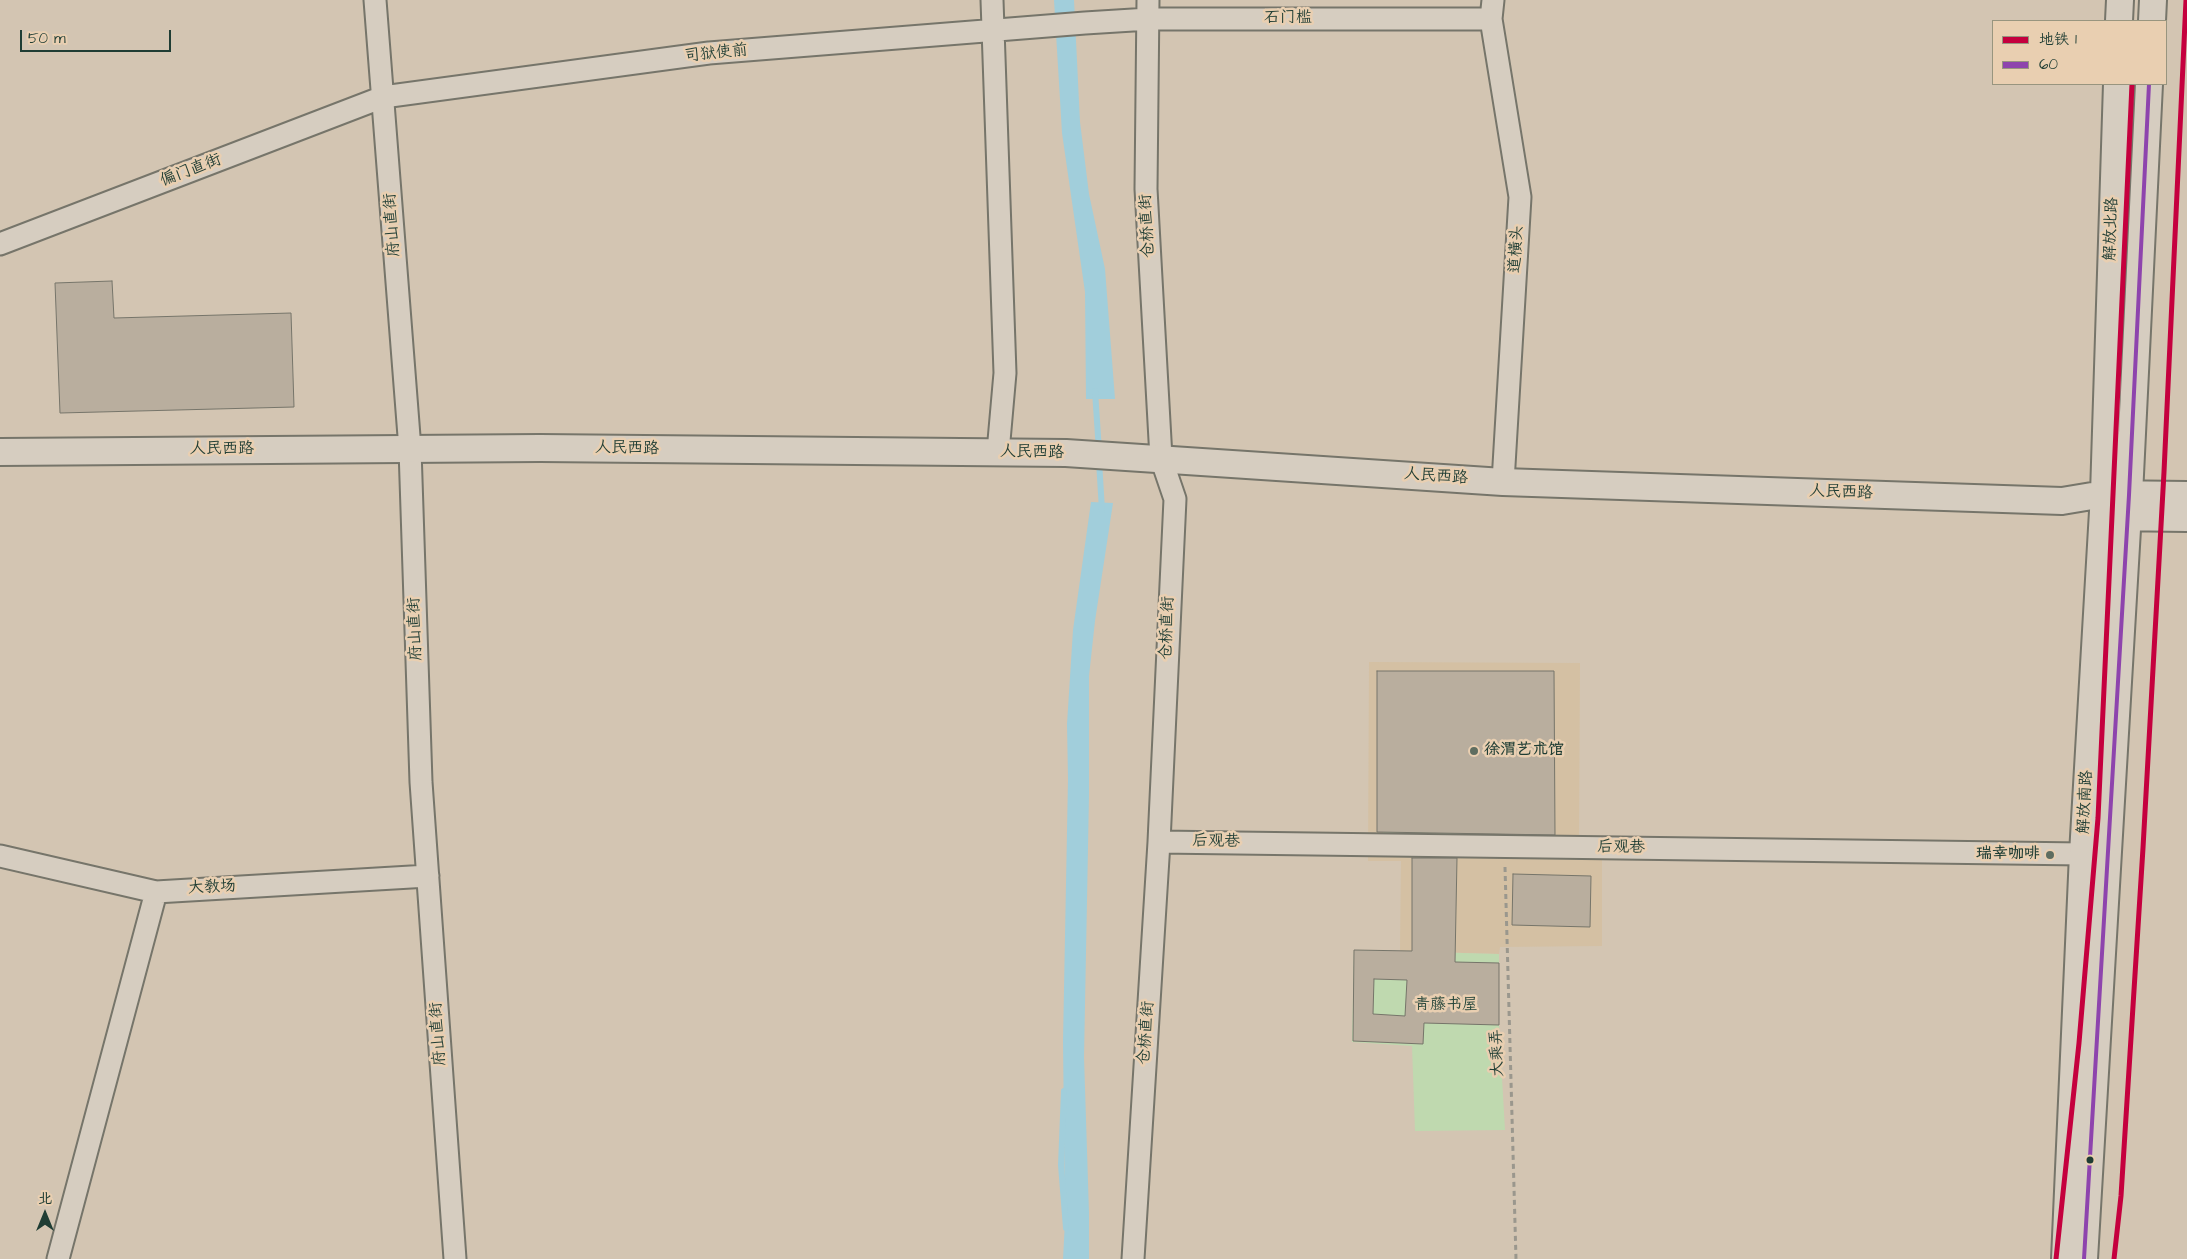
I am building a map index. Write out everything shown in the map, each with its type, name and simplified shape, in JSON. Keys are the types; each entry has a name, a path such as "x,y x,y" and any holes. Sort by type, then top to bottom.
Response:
{"main road":[{"path":"2119,20 2120,0"},
{"path":"2152,20 2153,0"},
{"name":"解放北路","path":"2116,506 2117,85"},
{"name":"解放北路","path":"2116,506 2149,85"},
{"name":"人民西路","path":"0,452 410,449 1066,453 1503,482 2062,501 2116,506"},
{"path":"2116,506 2187,495"},
{"path":"2116,506 2187,518"},
{"name":"解放南路","path":"2065,1259 2083,854 2116,506"},
{"name":"解放南路","path":"2084,1259 2116,506"}],"street":[{"name":"府山直街","path":"375,0 410,449 421,782 455,1259"},
{"path":"992,0 1005,373 998,452"},
{"name":"石门槛","path":"1051,27 1084,23 1148,10 1492,9"},
{"name":"道横头","path":"1492,9 1520,196 1503,482"},
{"name":"仓桥直街","path":"1133,1259 1159,842 1175,499 1161,458 1146,189 1148,10"},
{"name":"司狱使前","path":"383,97 709,53 1051,27"},
{"name":"偏门直街","path":"0,244 383,97"},
{"name":"后观巷","path":"1159,842 2083,854"},
{"name":"大教场","path":"0,856 156,892 428,876"},
{"path":"58,1259 156,892"}],"path":[{"name":"大乘弄","path":"1504,846 1516,1259"}],"shaded area":[{"name":"徐渭艺术馆","path":"1369,662 1580,663 1579,840 1602,840 1602,946 1500,947 1499,954 1400,951 1401,861 1368,861"}],"green space":[{"path":"1383,829 1469,829 1469,835 1383,834"},
{"name":"青藤书屋","path":"1354,950 1499,954 1499,1025 1505,1130 1415,1131 1412,1046 1352,1042"}],"water":[{"path":"1054,0 1074,0 1080,122 1089,194 1105,269 1115,399 1086,399 1085,292 1062,133"},
{"path":"1091,502 1113,503 1095,621 1089,676 1089,795 1084,1057 1089,1259 1063,1259 1065,1221 1063,1041 1068,779 1067,724 1073,630"}],"building":[{"path":"112,281 114,318 291,313 294,407 60,413 55,283"},
{"path":"1377,671 1554,671 1555,835 1377,832"},
{"path":"1412,858 1457,858 1455,962 1499,963 1499,1025 1424,1023 1423,1044 1353,1041 1354,950 1412,951","holes":["1374,979 1407,980 1405,1016 1373,1014"]},
{"path":"1513,874 1591,876 1590,927 1512,925"}],"waterway":[{"path":"1095,391 1099,451"},
{"path":"1099,461 1102,510"},
{"path":"1064,1091 1061,1165 1066,1228"}],"metro line":[{"name":"1","path":"2114,1259 2121,1196 2143,848 2164,472 2186,0"},
{"name":"1","path":"2056,1259 2079,1043 2098,818 2132,85"}],"transit line":[{"name":"60","path":"2084,1259 2129,495 2149,85"}],"place":[{"name":"徐渭艺术馆","path":"1474,751"},
{"name":"瑞幸咖啡","path":"2050,855"}]}
